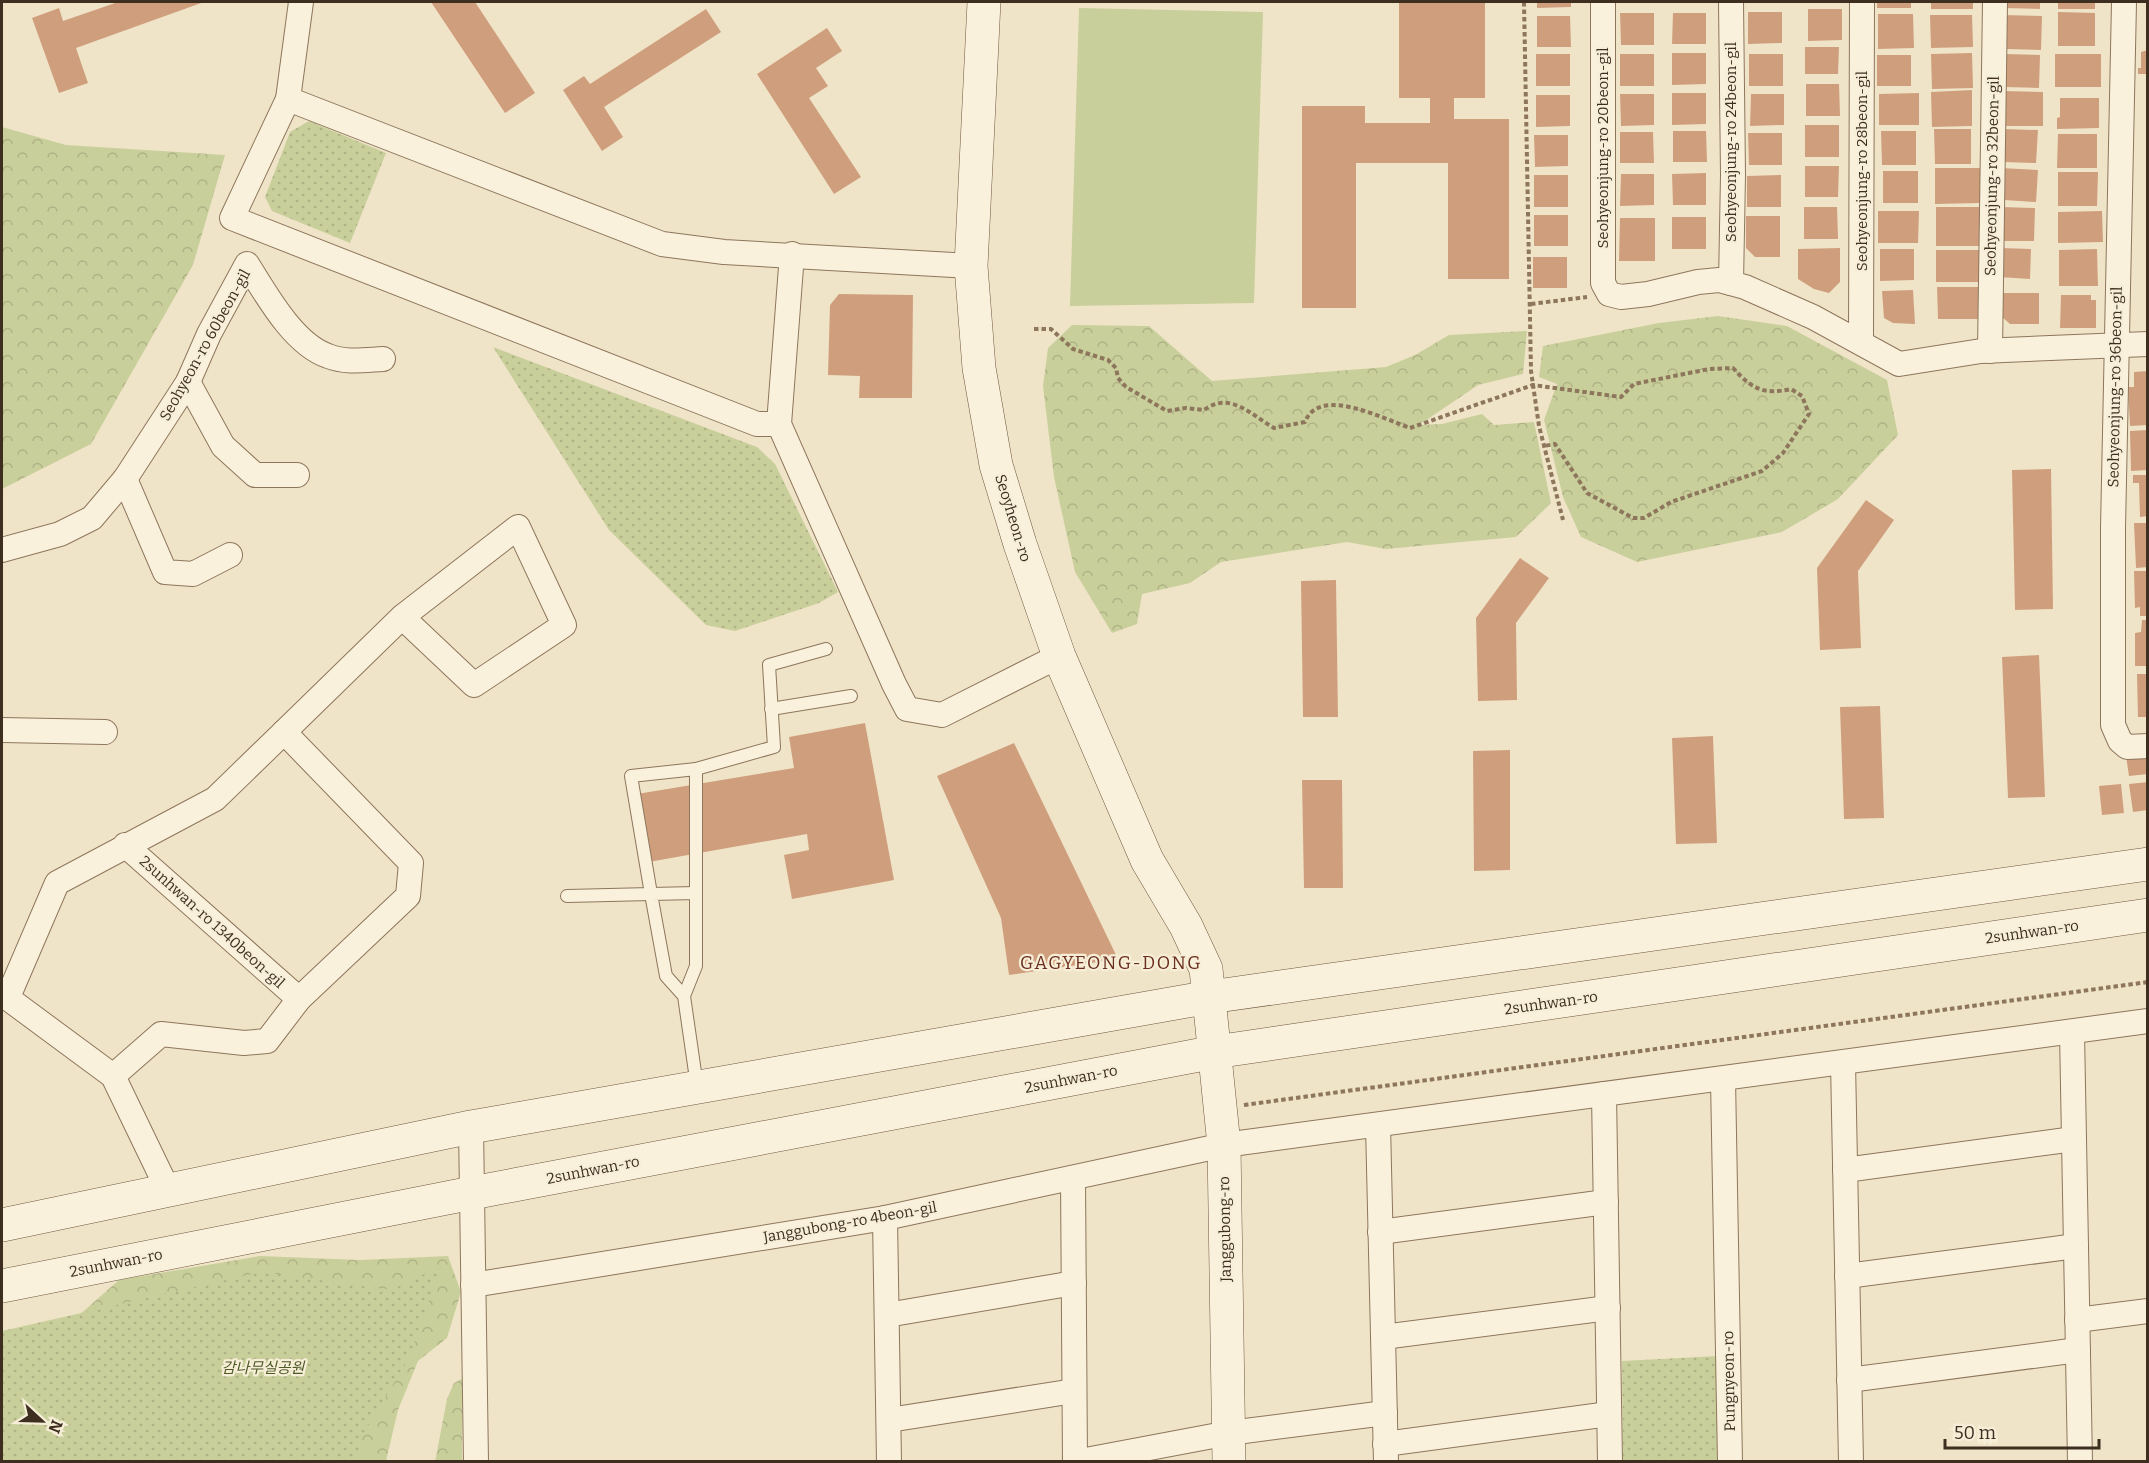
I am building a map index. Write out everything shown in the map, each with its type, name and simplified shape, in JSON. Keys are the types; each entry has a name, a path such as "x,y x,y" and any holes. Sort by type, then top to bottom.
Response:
{"street":[{"path":"301,2 288,99 232,218 757,424 779,424"},
{"name":"Seoyheon-ro","path":"984,2 971,266 979,368 996,465 1020,544 1059,656 1147,860 1186,926 1206,969 1210,997"},
{"name":"Seohyeonjung-ro 20beon-gil","path":"1603,2 1603,283 1609,294"},
{"name":"Seohyeonjung-ro 24beon-gil","path":"1731,2 1733,175 1731,283"},
{"name":"Seohyeonjung-ro 28beon-gil","path":"1861,341 1862,2"},
{"name":"Seohyeonjung-ro 32beon-gil","path":"1990,351 1995,2"},
{"name":"Seohyeonjung-ro 36beon-gil","path":"2124,2 2116,346 2113,725 2120,741 2127,747 2148,746"},
{"path":"288,99 662,244 724,252 792,254 971,266"},
{"path":"792,254 779,424 907,709 942,715 1059,656"},
{"name":"Seohyeon-ro 60beon-gil","path":"2,550 60,534 92,518 125,480 188,382 209,334 247,264 270,300 305,344 327,356 348,361 383,359"},
{"path":"1609,294 1621,297 1648,294 1698,282 1719,280 1813,317 1861,341 1899,364 1990,351 2148,344"},
{"path":"188,382 223,446 255,475 297,475"},
{"path":"125,480 165,572 193,574 231,555"},
{"path":"284,732 402,617 518,527 564,625 474,686 402,617"},
{"path":"2,730 105,732"},
{"name":"2sunhwan-ro 1340beon-gil","path":"5,996 57,883 125,844 215,800 284,732 411,863 408,896 299,999 267,1041 244,1043 162,1034 113,1076"},
{"name":"2sunhwan-ro 1340beon-gil","path":"125,844 299,999"},
{"path":"2,1225 471,1127 1210,997 2148,864"},
{"name":"2sunhwan-ro","path":"2,1286 472,1193 1215,1052 2148,915"},
{"path":"5,996 113,1076 168,1190"},
{"name":"Janggubong-ro","path":"1210,997 1224,1145 1229,1447"},
{"name":"Janggubong-ro 4beon-gil","path":"473,1285 885,1218 1224,1145 2148,1021"},
{"path":"2072,1032 2080,1461"},
{"path":"1843,1063 1851,1461"},
{"name":"Pungnyeon-ro","path":"1723,1079 1730,1461"},
{"path":"1604,1094 1610,1461"},
{"path":"1378,1125 1385,1453 1490,1430 1609,1414"},
{"path":"471,1127 476,1461"},
{"path":"1845,1170 2074,1139"},
{"path":"1074,1178 1075,1461 1229,1447 1385,1413"},
{"path":"1380,1232 1606,1202"},
{"path":"885,1218 890,1461"},
{"path":"1847,1276 2076,1246"},
{"path":"887,1315 1074,1283"},
{"path":"1383,1337 1608,1308"},
{"path":"2077,1320 2148,1311"},
{"path":"1849,1380 2078,1350"},
{"path":"889,1420 1074,1391"}],"lane":[{"path":"684,996 666,976 631,776 696,769 774,747 769,665 826,649"},
{"path":"771,709 851,696"},
{"path":"696,769 696,966 684,996 697,1088"},
{"path":"567,896 696,893"}],"path":[{"path":"1524,2 1533,384 1544,446 1563,520"},
{"path":"1532,304 1609,294"},
{"path":"1034,329 1052,329 1073,349 1108,360 1116,368 1118,378 1126,387 1167,411 1186,408 1204,410 1215,402 1229,400 1274,428 1305,422 1308,413 1318,408 1339,404 1363,410 1410,428 1533,384 1621,397 1634,384 1708,369 1733,368 1747,384 1771,393 1791,389 1802,396 1809,414 1783,453 1762,471 1671,502 1644,518 1633,518 1587,493 1555,444 1544,446"},
{"path":"1242,1105 2148,982"}],"green space":[{"path":"1079,8 1263,12 1254,303 1070,306"},
{"path":"309,121 386,153 350,243 272,211 265,197 290,132"},
{"path":"2,127 66,145 225,155 193,265 91,444 2,489"},
{"path":"1718,316 1787,326 1887,380 1898,435 1838,499 1782,532 1637,562 1581,537 1563,497 1544,420 1557,384 1539,377 1543,346 1659,323"},
{"path":"1072,325 1149,326 1212,381 1386,367 1415,355 1449,335 1527,331 1523,374 1478,385 1419,425 1442,424 1482,414 1494,425 1534,422 1551,503 1516,537 1386,549 1347,542 1221,562 1190,583 1142,594 1137,624 1112,633 1075,572 1054,477 1043,386 1048,348"},
{"path":"493,347 757,447 775,464 838,592 819,603 735,631 706,625 609,530"},
{"name":"감나무실공원","path":"260,1256 360,1260 448,1256 461,1292 447,1338 418,1361 398,1410 386,1461 2,1462 45,1345 119,1280"},
{"name":"감나무실공원","path":"441,1266 409,1358 360,1439 357,1461 2,1461 2,1331 261,1272 391,1290"},
{"path":"1718,1356 1719,1461 1623,1461 1622,1361"},
{"path":"462,1379 462,1461 435,1462 447,1399 454,1383"}],"building":[{"path":"118,2 204,2 76,48 88,83 59,93 32,18 59,8 63,21"},
{"path":"431,2 475,2 535,93 505,113"},
{"path":"1399,2 1485,2 1485,98 1454,98 1454,119 1509,119 1509,279 1448,279 1448,163 1356,163 1356,308 1302,308 1302,106 1365,106 1365,123 1430,123 1430,98 1399,98"},
{"path":"1537,2 1571,2 1571,7 1537,8"},
{"path":"1877,2 1911,2 1911,8 1877,8"},
{"path":"1931,2 1973,2 1973,9 1931,9"},
{"path":"2002,2 2040,2 2040,9 2002,8"},
{"path":"2058,2 2095,2 2095,9 2058,9"},
{"path":"706,9 721,32 604,107 623,137 602,151 563,90 584,76 590,84"},
{"path":"1808,9 1842,9 1842,40 1808,41"},
{"path":"1748,12 1782,12 1782,43 1748,44"},
{"path":"2058,12 2095,13 2095,46 2058,46"},
{"path":"1620,13 1654,13 1654,45 1621,45"},
{"path":"1673,13 1706,13 1706,44 1672,44"},
{"path":"1878,14 1913,14 1914,48 1878,49"},
{"path":"1930,15 1972,15 1973,47 1931,48"},
{"path":"2002,15 2042,16 2041,50 2006,49"},
{"path":"1537,16 1570,16 1571,47 1537,47"},
{"path":"827,28 842,51 816,68 828,86 809,98 861,177 834,194 757,74"},
{"path":"1805,47 1839,47 1838,74 1805,74"},
{"path":"2148,50 2148,74 2138,74 2138,68 2141,68 2141,52"},
{"path":"1672,53 1706,53 1706,84 1672,85"},
{"path":"1972,53 1973,88 1932,89 1931,54"},
{"path":"1536,54 1570,54 1570,86 1536,86"},
{"path":"1620,54 1654,54 1654,86 1620,86"},
{"path":"1749,54 1783,54 1783,86 1749,86"},
{"path":"2005,54 2040,55 2039,88 2004,87"},
{"path":"2055,54 2101,54 2101,87 2055,87"},
{"path":"1877,55 1911,55 1911,86 1877,86"},
{"path":"1806,84 1839,84 1840,116 1806,116"},
{"path":"1972,90 1972,126 1932,127 1931,92"},
{"path":"2003,91 2043,92 2043,126 2003,126"},
{"path":"1672,93 1706,93 1706,124 1672,125"},
{"path":"1919,93 1919,125 1879,125 1879,94"},
{"path":"1620,94 1654,94 1654,125 1621,126"},
{"path":"1751,94 1784,94 1784,125 1750,126"},
{"path":"1536,95 1570,95 1570,126 1536,127"},
{"path":"2060,98 2099,98 2099,128 2057,129 2057,118 2060,117"},
{"path":"1805,125 1839,125 1839,157 1805,157"},
{"path":"1934,129 1971,129 1971,164 1935,164"},
{"path":"2003,129 2038,130 2036,163 2002,162"},
{"path":"1673,131 1706,131 1707,162 1673,162"},
{"path":"1881,131 1916,131 1916,165 1882,165"},
{"path":"1620,132 1653,132 1654,163 1620,163"},
{"path":"1748,133 1782,133 1782,165 1749,165"},
{"path":"2058,134 2097,134 2097,168 2057,168"},
{"path":"1534,135 1568,135 1568,166 1535,167"},
{"path":"1805,166 1839,166 1838,197 1805,197"},
{"path":"1935,168 1980,168 1980,203 1935,204"},
{"path":"2001,168 2038,170 2036,202 2004,200 2005,180 2001,179"},
{"path":"1883,171 1918,171 1918,203 1883,203"},
{"path":"2058,172 2098,172 2097,206 2058,206"},
{"path":"1706,173 1706,205 1673,205 1672,174"},
{"path":"1621,174 1654,174 1654,205 1620,206"},
{"path":"1534,175 1568,175 1568,207 1534,207"},
{"path":"1781,175 1781,207 1747,207 1747,176"},
{"path":"1804,207 1837,207 1838,239 1804,239"},
{"path":"1936,207 1979,207 1979,246 1936,246"},
{"path":"2001,207 2035,208 2034,241 2000,241"},
{"path":"1878,211 1919,211 1918,243 1878,243"},
{"path":"2102,211 2103,242 2058,243 2058,212"},
{"path":"1534,215 1568,215 1568,246 1534,246"},
{"path":"1746,216 1780,216 1780,257 1755,257 1746,248"},
{"path":"1672,217 1706,217 1706,249 1672,249"},
{"path":"1620,218 1655,218 1655,261 1619,261"},
{"path":"1840,248 1840,282 1829,293 1814,289 1798,279 1798,249"},
{"path":"2001,248 2031,249 2030,279 1999,277"},
{"path":"1880,249 1914,249 1914,280 1880,281"},
{"path":"2097,249 2098,286 2059,286 2059,250"},
{"path":"1936,250 1979,250 1979,282 1936,282"},
{"path":"1533,257 1567,257 1567,288 1533,288"},
{"path":"1937,287 1980,287 1980,319 1938,319"},
{"path":"1913,290 1915,324 1893,323 1884,318 1882,291"},
{"path":"2001,293 2039,293 2039,324 2010,324 2001,316"},
{"path":"839,294 913,295 912,398 859,398 860,376 828,375 830,305"},
{"path":"2061,295 2091,295 2091,300 2096,300 2096,328 2060,328"},
{"path":"2148,371 2148,425 2130,426 2128,387 2134,387 2134,372"},
{"path":"2148,430 2148,470 2131,471 2130,431"},
{"path":"2051,469 2053,609 2015,610 2012,470"},
{"path":"2133,475 2148,475 2148,516 2140,517 2139,483 2133,483"},
{"path":"1866,500 1894,520 1858,571 1861,648 1820,650 1817,568"},
{"path":"2134,523 2148,523 2148,567 2136,568"},
{"path":"1520,558 1549,578 1516,623 1517,700 1478,701 1476,618"},
{"path":"2134,571 2148,571 2148,616 2140,616 2140,607 2135,608"},
{"path":"1336,580 1338,717 1303,717 1301,581"},
{"path":"2142,620 2148,620 2148,666 2135,666 2135,633 2141,632"},
{"path":"2039,655 2045,797 2008,798 2002,657"},
{"path":"2137,674 2148,674 2148,717 2138,717"},
{"path":"1880,706 1884,818 1844,819 1840,707"},
{"path":"865,723 894,880 792,899 784,855 809,850 807,834 643,863 631,795 794,768 789,737"},
{"path":"1713,736 1717,843 1676,844 1672,738"},
{"path":"1014,743 1118,959 1009,975 1001,918 937,776"},
{"path":"1510,750 1510,870 1474,871 1473,751"},
{"path":"2148,754 2148,774 2129,776 2126,756"},
{"path":"1302,780 1342,780 1343,888 1304,888"},
{"path":"2148,782 2148,810 2133,812 2129,784"},
{"path":"2121,784 2124,813 2102,815 2099,786"}],"district":[{"name":"GAGYEONG-DONG","path":"1111,963"}]}
